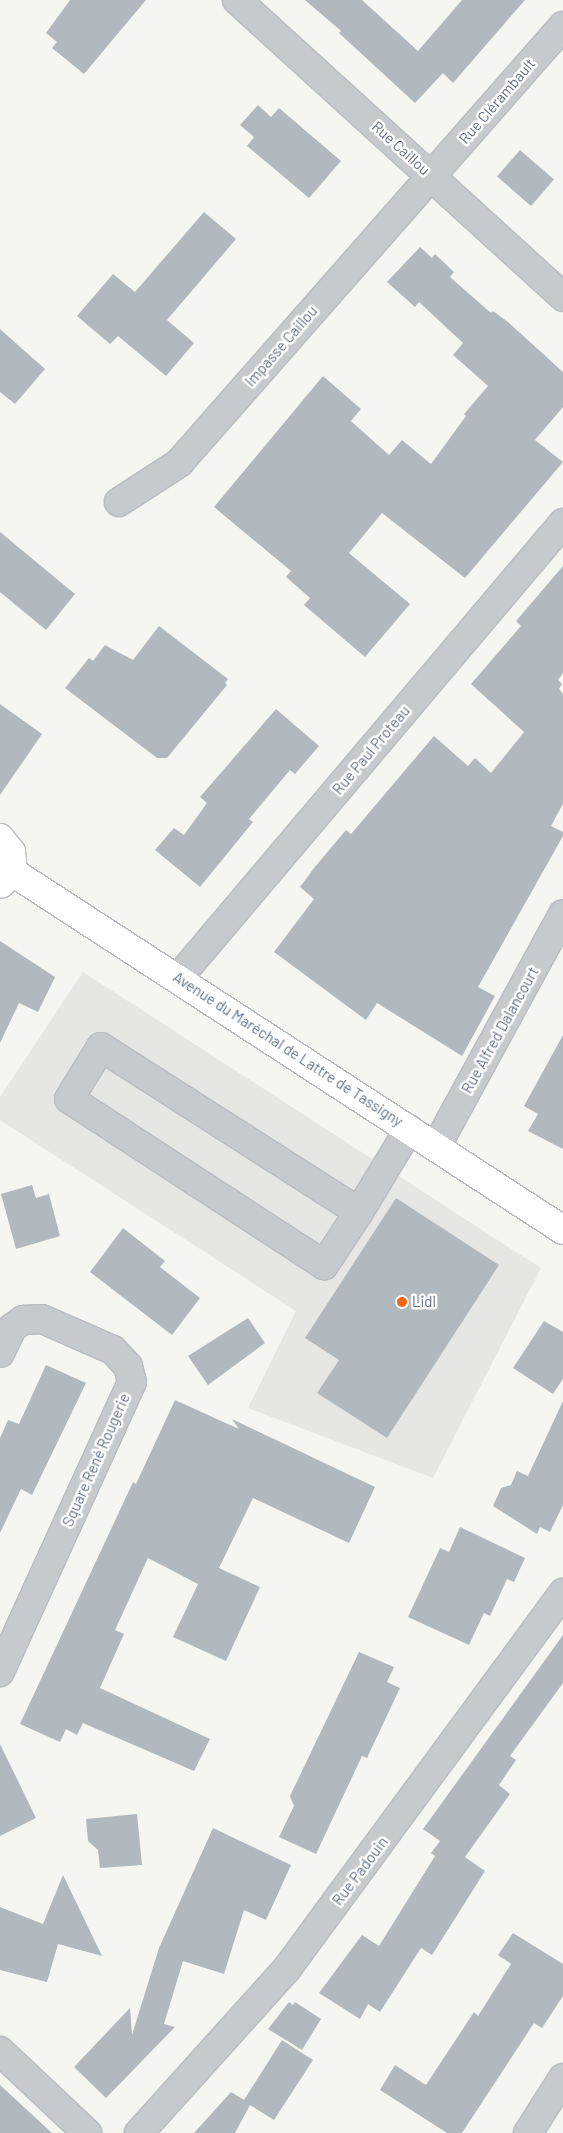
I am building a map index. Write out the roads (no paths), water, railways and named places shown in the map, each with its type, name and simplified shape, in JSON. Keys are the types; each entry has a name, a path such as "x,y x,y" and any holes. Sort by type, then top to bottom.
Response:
{"main road":[{"name":"Avenue du Maréchal de Lattre de Tassigny","path":"0,838 11,852 5,878 178,978 563,1230"}],"street":[{"name":"Rue Caillou","path":"237,0 431,175 563,298"},
{"name":"Rue Clérambault","path":"431,175 563,26"},
{"name":"Impasse Caillou","path":"119,502 179,463 431,175"},
{"name":"Rue Paul Proteau","path":"178,978 563,523"},
{"name":"Rue Alfred Dalancourt","path":"436,1147 563,914"},
{"path":"359,1212 101,1047 69,1099 324,1265 359,1212 409,1129"},
{"name":"Square René Rougerie","path":"0,1353 12,1328 23,1320 42,1319 113,1350 128,1366 132,1382 0,1672"},
{"name":"Rue Padouin","path":"138,2133 286,1970 563,1593"},
{"path":"0,2051 88,2133"},
{"path":"528,2133 563,2078"}],"place":[{"name":"Lidl","path":"402,1302"}]}
